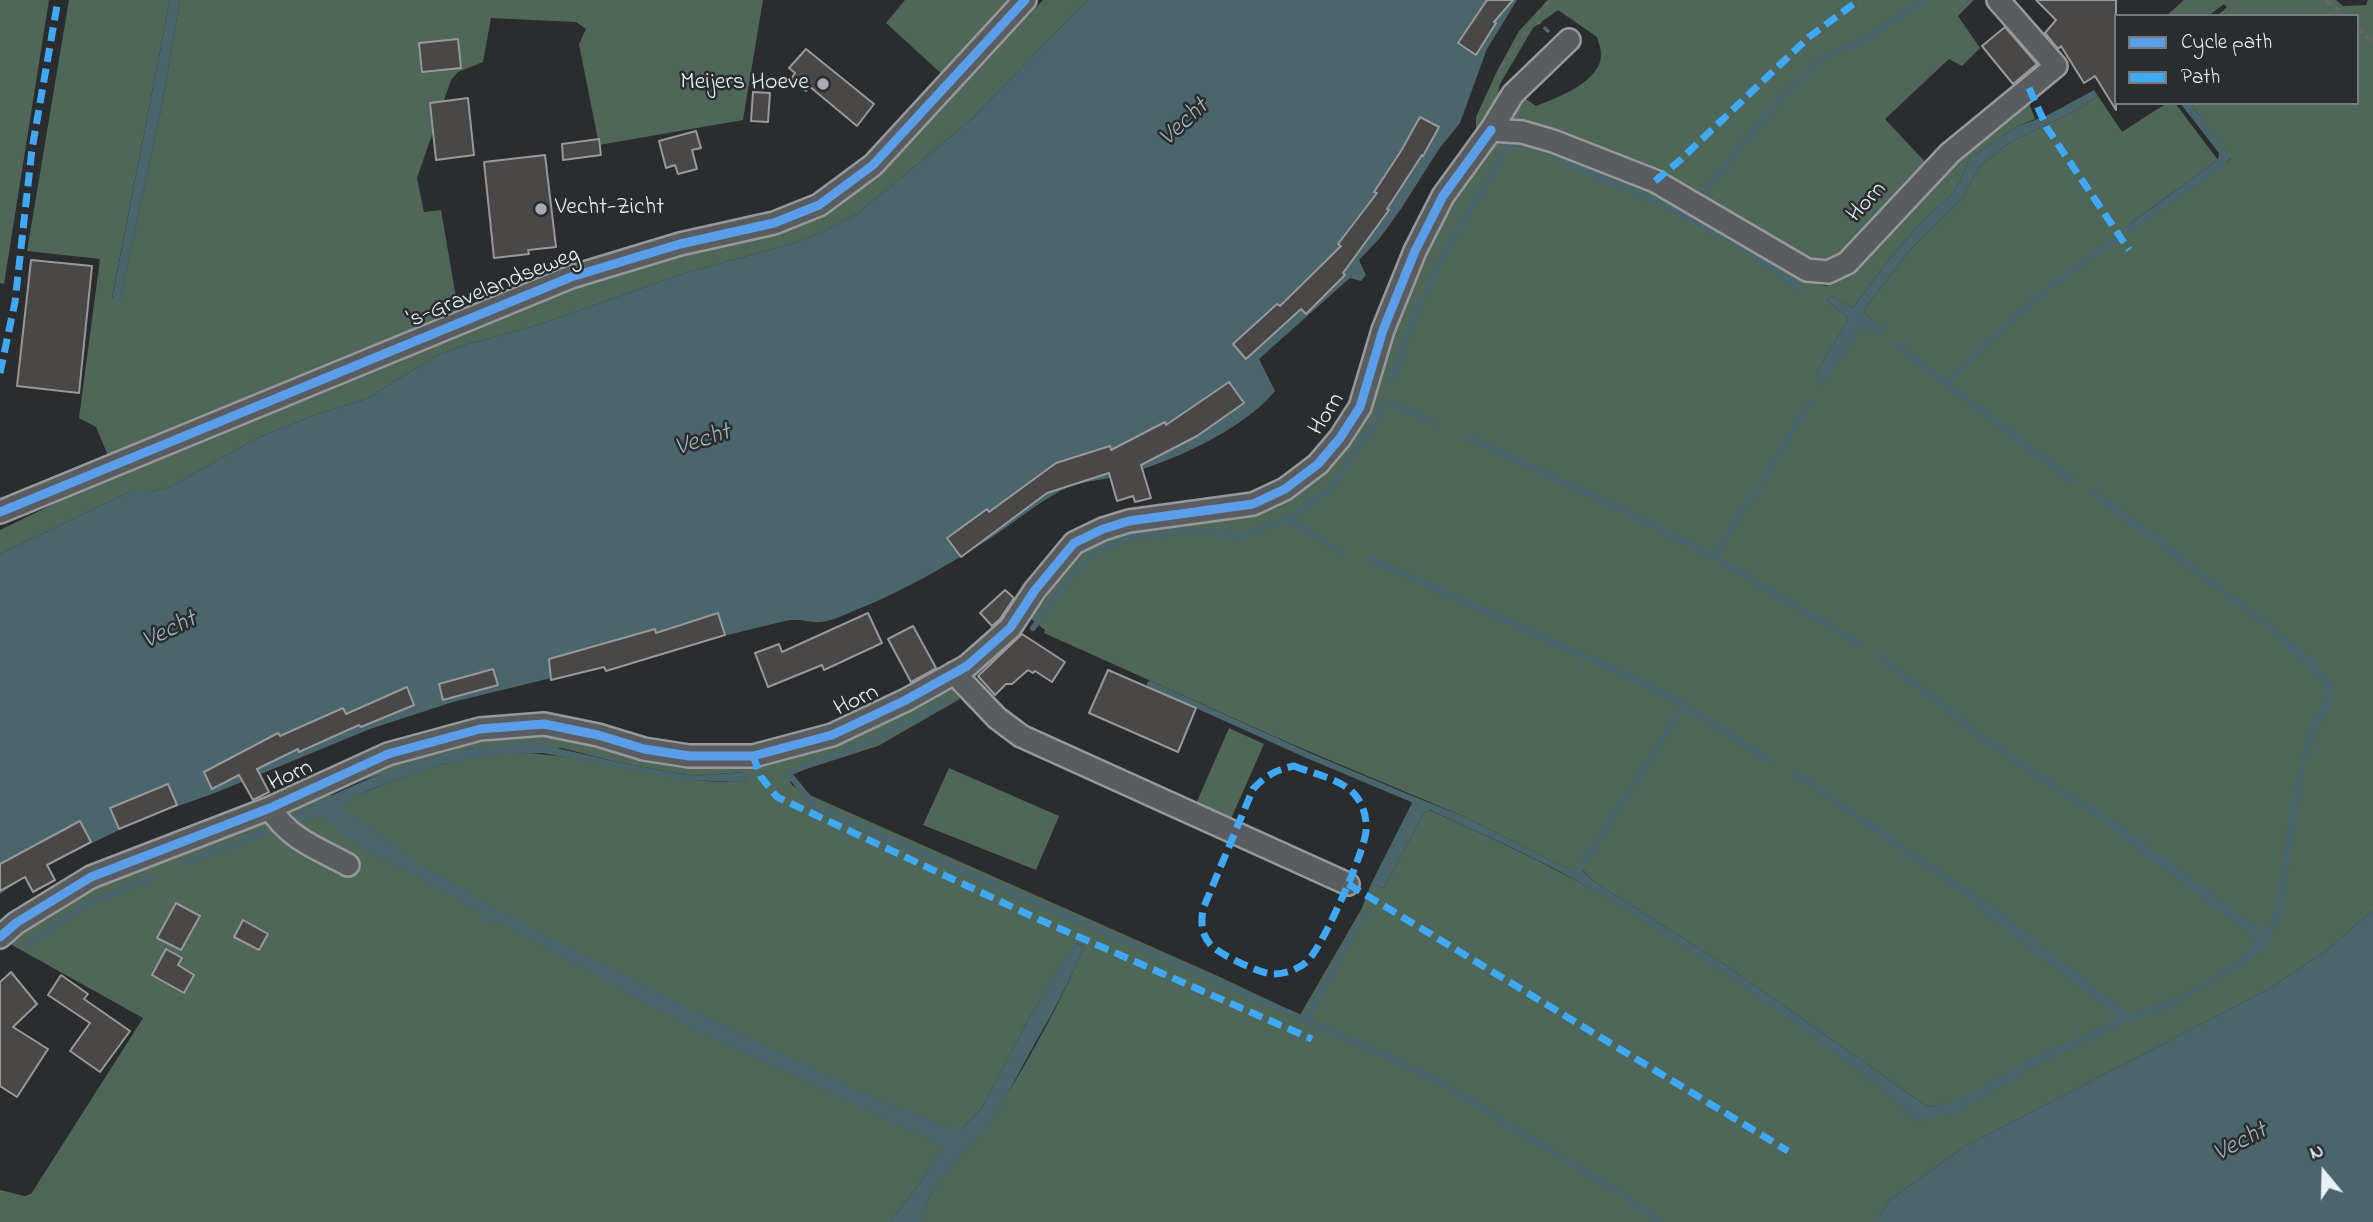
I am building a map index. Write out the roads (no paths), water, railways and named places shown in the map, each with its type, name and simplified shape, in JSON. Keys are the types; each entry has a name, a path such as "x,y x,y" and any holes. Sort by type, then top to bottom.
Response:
{"street":[{"name":"'s-Gravelandseweg","path":"0,512 571,277 680,244 774,223 819,205 850,184 880,158 1025,0"},
{"name":"Horn","path":"0,937 16,923 91,877 270,808 388,754 480,729 544,724 598,735 644,749 689,756 753,756 832,735 906,701 967,666 1010,628 1035,590 1074,543 1103,529 1129,521 1253,504 1285,489 1318,464 1340,438 1360,407 1383,330 1415,251 1444,196 1491,130 1522,132 1553,141 1655,181 1807,270 1828,272 1847,262 1950,153 2056,66 1998,0"},
{"path":"1491,130 1513,94 1566,42"},
{"path":"954,673 997,718 1021,736 1348,884"},
{"path":"270,808 280,825 290,833 348,865"}],"water":[{"path":"170,0 180,0 161,110 120,300 112,299"},
{"name":"Vecht","path":"1087,0 1517,0 1487,49 1460,123 1439,149 1380,238 1359,260 1366,275 1361,281 1350,278 1259,359 1275,391 1261,406 1224,432 1181,454 1138,471 1062,490 938,570 892,594 836,618 821,622 785,621 453,702 370,729 215,793 144,818 36,870 0,894 0,554 129,492 150,492 170,487 257,438 315,415 366,399 438,355 538,325 685,273 798,242 822,232 857,214 972,119"},
{"path":"2094,90 2098,96 2075,111 2010,142 1979,167 1961,200 1911,249 1865,308 1866,315 1886,331 1882,336 1858,324 1822,376 1816,373 1848,320 1847,316 1827,301 1831,296 1853,308 1890,258 1952,194 1969,159 2016,127 2048,115"},
{"path":"2182,105 2191,105 2231,158 2129,234 2123,229 2218,160 2219,153"},
{"path":"2091,488 2170,545 2312,658 2330,682 2332,702 2305,763 2282,912 2265,949 2170,1008 2125,1023 2035,1066 1960,1111 1918,1122 1875,1084 1813,1037 1663,933 1561,872 1430,810 1424,813 1384,888 1371,884 1415,797 1465,817 1568,869 1582,870 1593,881 1727,966 1928,1107 1955,1101 2031,1059 2110,1023 2116,1016 1977,907 1986,901 2128,1013 2161,1003 2199,986 2234,964 2256,939 2080,805 2087,801 2262,931 2272,922 2279,894 2291,803 2309,727 2325,697 2323,682 2262,624 2089,494"},
{"path":"531,742 692,776 744,772 746,782 681,780 543,753 489,755 444,764 395,780 348,799 341,807 429,870 515,919 689,1009 878,1099 952,1129 961,1129 982,1108 1030,1016 1075,943 1084,946 1058,1002 1000,1107 935,1189 923,1212 922,1222 890,1222 925,1176 943,1146 689,1027 497,921 483,923 483,913 352,842 321,815 296,824 292,816 357,784 426,759 473,748"},
{"name":"Vecht","path":"2373,910 2373,1222 1875,1222 1890,1200 1964,1147 2269,989 2326,951"}],"waterway":[{"path":"1705,200 1706,189 1780,99 1820,58 1857,44 1925,0"},
{"path":"1391,382 1416,312 1444,255 1507,147 1532,144 1670,208 1736,244 1800,288"},
{"path":"1948,383 1994,336 2052,285 2114,241"},
{"path":"1821,382 1856,333 1860,325 1859,319"},
{"path":"1895,344 2074,482"},
{"path":"1033,628 1071,577 1101,548 1139,535 1195,531 1242,536 1287,519 1332,488 1373,426 1385,400 1434,422"},
{"path":"1714,557 1811,401"},
{"path":"1466,437 1613,505 1714,557 1861,645"},
{"path":"1287,519 1343,553"},
{"path":"1369,558 1643,683 1684,705 1770,761"},
{"path":"1880,657 1996,748 2081,805"},
{"path":"1150,684 1419,802"},
{"path":"946,703 877,739 788,773 816,807 1433,1078 1631,1200 1659,1222"},
{"path":"1576,875 1684,705"},
{"path":"1793,772 1982,903"},
{"path":"185,863 265,833"},
{"path":"28,945 85,905 153,878"},
{"path":"1306,1020 1364,914"}],"place":[{"name":"Meijers Hoeve","path":"823,84"},
{"name":"Vecht-Zicht","path":"541,209"}]}
